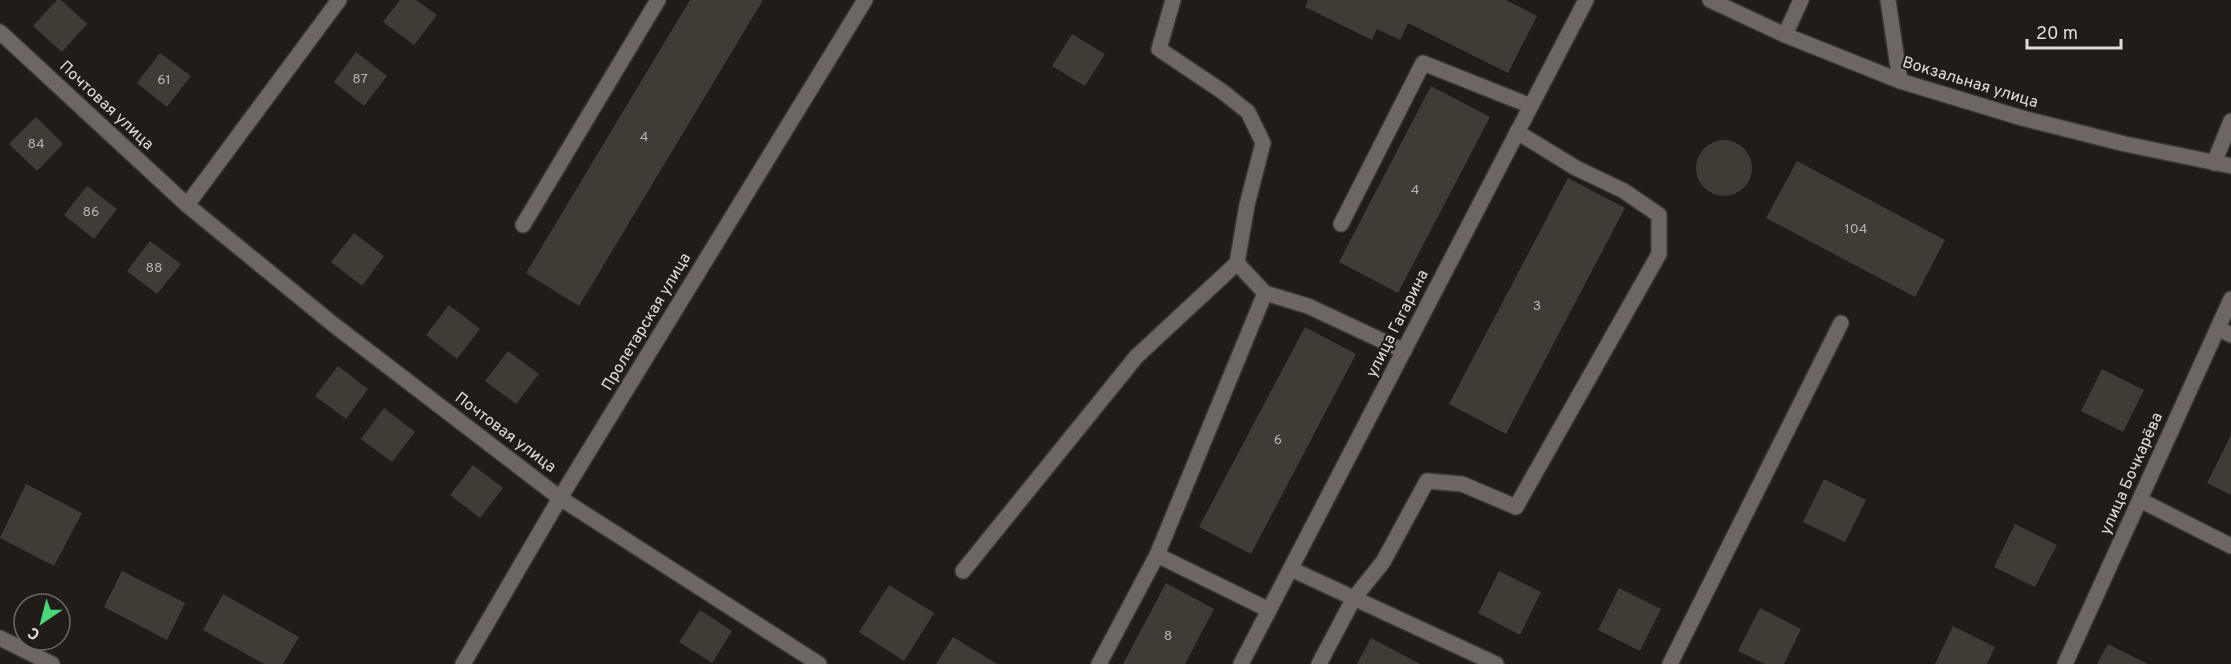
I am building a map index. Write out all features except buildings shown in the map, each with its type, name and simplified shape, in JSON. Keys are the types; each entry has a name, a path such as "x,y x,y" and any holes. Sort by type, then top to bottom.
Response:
{"street":[{"path":"187,205 339,0"},
{"path":"523,225 658,0"},
{"name":"Пролетарская улица","path":"463,664 560,498 865,0"},
{"path":"963,571 1136,357 1237,263 1247,205 1263,143 1248,112 1223,92 1159,49 1173,0"},
{"name":"улица Гагарина","path":"1241,664 1586,0"},
{"name":"Вокзальная улица","path":"1710,0 1785,35 1900,81 2022,118 2125,144 2231,166"},
{"path":"1785,35 1801,0"},
{"path":"1888,0 1900,81"},
{"name":"Почтовая улица","path":"0,32 187,205 334,325 560,498 819,664"},
{"path":"1341,224 1424,63 1531,106"},
{"path":"2214,163 2231,121"},
{"path":"1319,664 1354,598 1383,562 1427,481 1462,484 1516,507 1659,254 1659,215 1624,191 1576,168 1517,132"},
{"path":"1237,263 1265,293 1308,306 1404,351"},
{"path":"1099,664 1157,555 1265,293"},
{"name":"улица Бочкарёва","path":"2065,664 2140,500 2224,332 2231,299"},
{"path":"1670,664 1841,323"},
{"path":"2140,500 2231,546"},
{"path":"1157,555 1269,610"},
{"path":"1291,569 1354,598 1470,659 1496,664"},
{"path":"0,638 52,664"}]}
